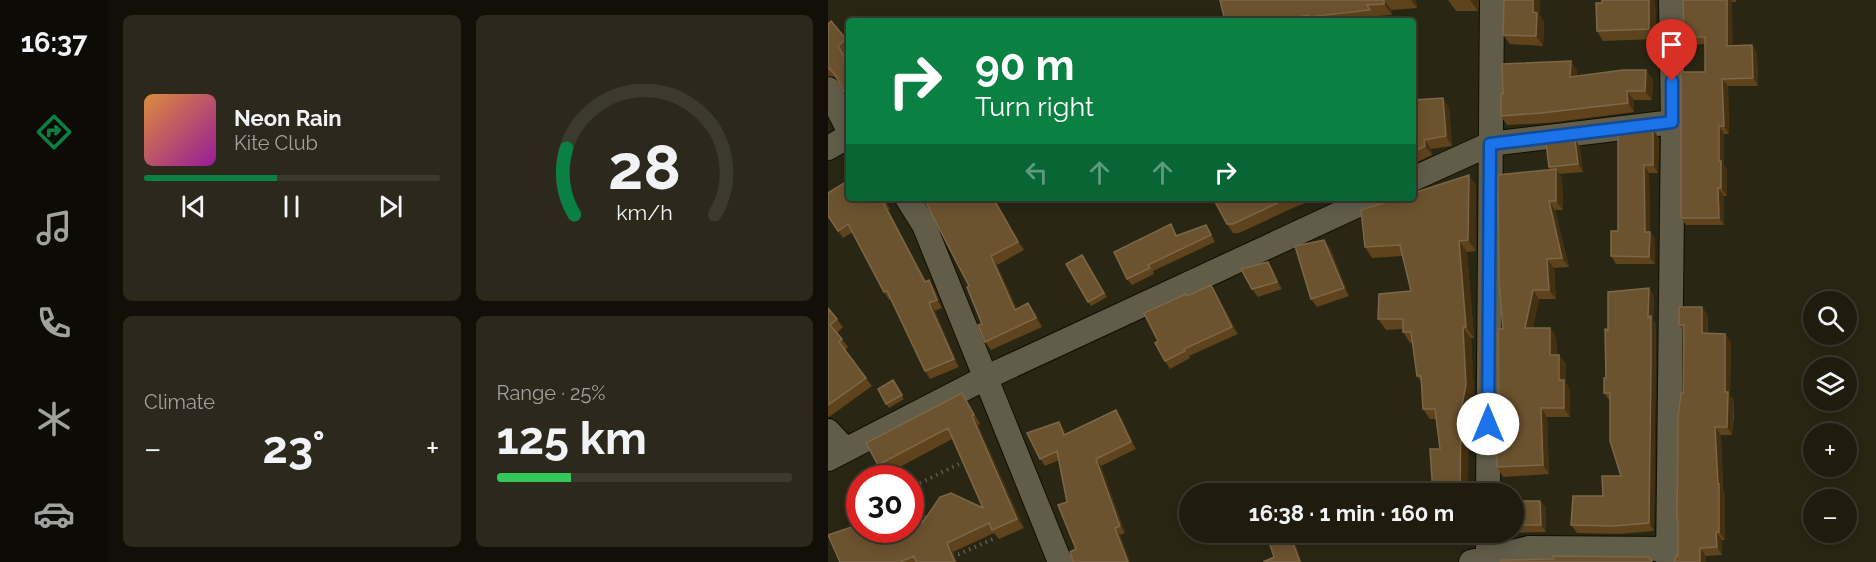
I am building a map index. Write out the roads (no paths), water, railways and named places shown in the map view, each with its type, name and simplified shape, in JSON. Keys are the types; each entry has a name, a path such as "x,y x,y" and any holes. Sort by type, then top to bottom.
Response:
{"street":[{"path":"1488,483 1492,0"},
{"path":"1486,543 1482,560 1530,548 1668,555 1671,0"},
{"path":"828,89 846,125"},
{"path":"1416,178 1490,144 1672,122"},
{"path":"828,148 846,138"},
{"path":"909,201 924,225 1060,562"},
{"path":"828,431 836,454 985,378 1367,201"}]}
